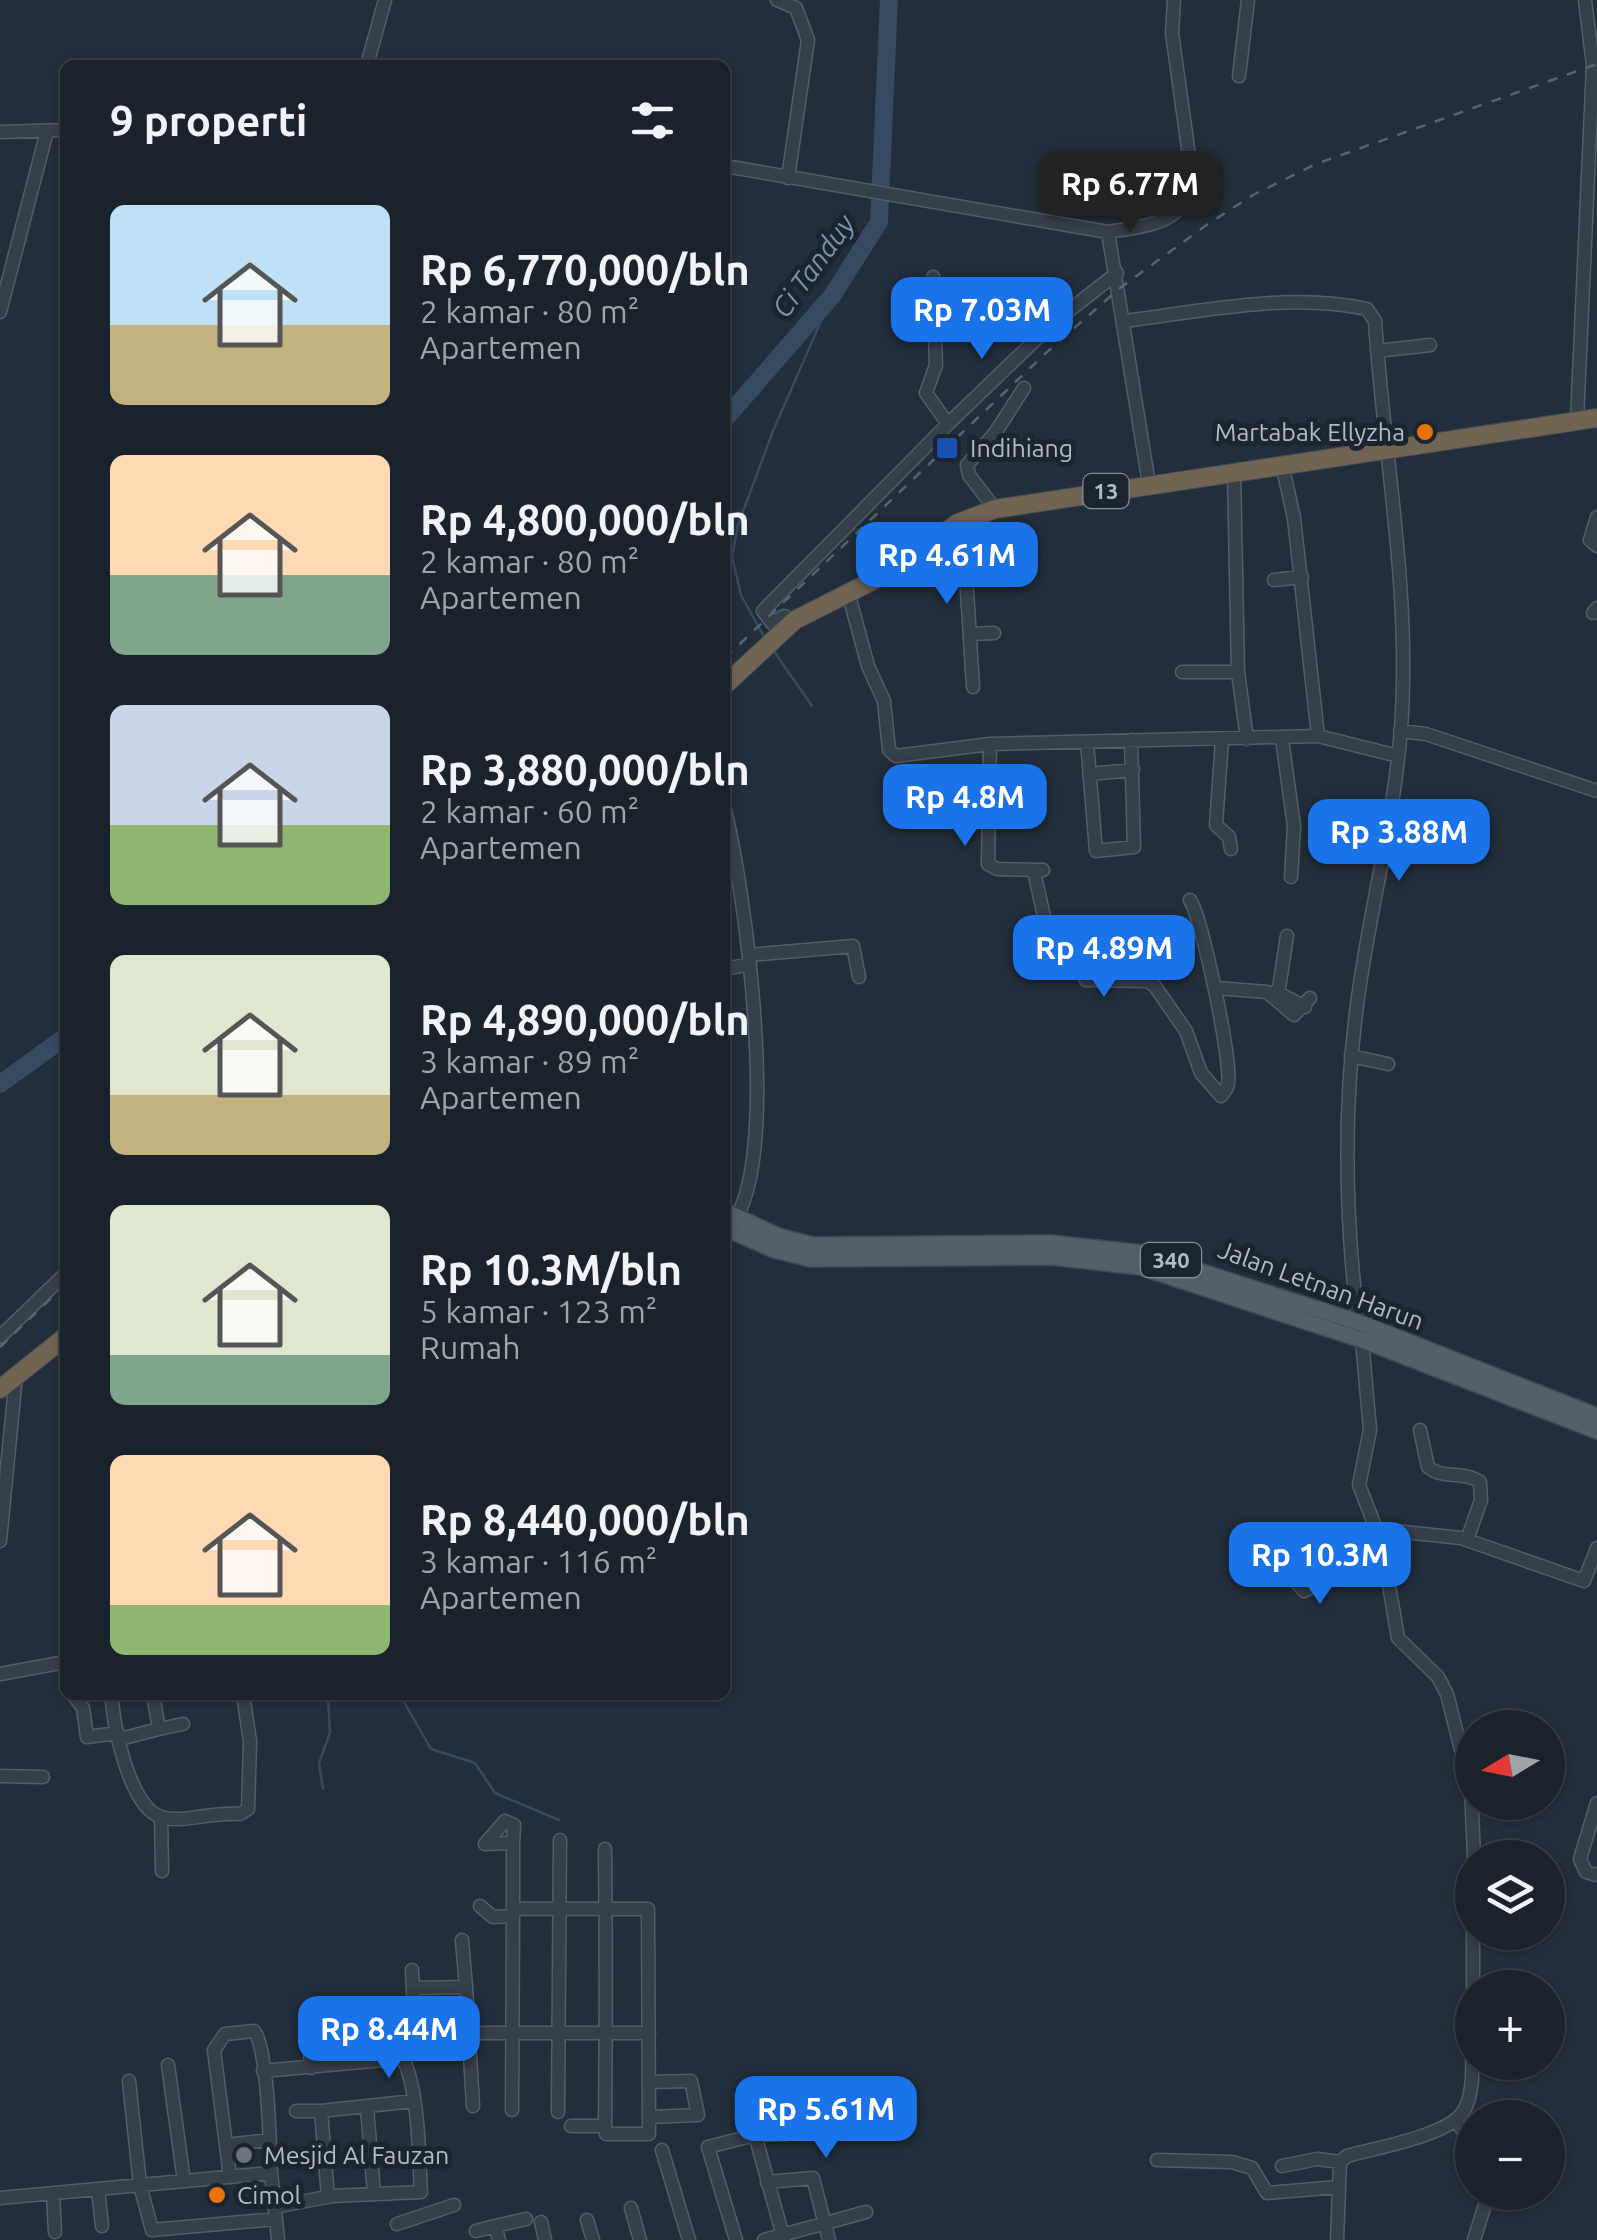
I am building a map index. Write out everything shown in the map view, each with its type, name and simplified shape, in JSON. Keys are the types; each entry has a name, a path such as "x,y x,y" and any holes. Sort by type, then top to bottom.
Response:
{"highway":[{"name":"13","path":"730,680 795,620 886,574 958,523 994,509 1597,418"},
{"path":"0,1389 60,1341"}],"main road":[{"name":"Jalan Letnan Harun","path":"730,1219 813,1245 1051,1243 1154,1263 1358,1322 1597,1416"},
{"name":"Jalan Letnan Harun","path":"1154,1263 1597,1430"}],"street":[{"path":"367,60 385,0"},
{"path":"777,0 796,8 808,40 788,178"},
{"path":"730,167 1108,232 1170,219 1194,191 1172,33 1174,0"},
{"path":"1239,76 1248,0"},
{"path":"1576,420 1593,147 1593,55 1586,0"},
{"path":"0,132 60,130"},
{"path":"0,312 47,131"},
{"path":"1108,232 1126,321 1150,484"},
{"path":"795,620 784,616 772,623 764,611 1052,324 1117,273"},
{"path":"932,278 936,365 926,393 948,424"},
{"path":"1126,321 1230,307 1347,304 1371,311 1403,611 1398,756 1351,1056 1346,1146 1358,1322"},
{"path":"1376,350 1430,345"},
{"path":"994,509 969,475 967,464 995,433 1024,388"},
{"path":"1282,464 1302,577 1318,736"},
{"path":"1234,474 1238,672 1248,740"},
{"path":"1597,517 1590,540 1597,546"},
{"path":"958,523 973,687"},
{"path":"1274,580 1302,577"},
{"path":"848,592 868,666 884,701 892,754 906,757 990,744 1318,736 1398,756"},
{"path":"970,634 994,633"},
{"path":"1182,672 1238,672"},
{"path":"1400,732 1426,734 1597,791"},
{"path":"1282,739 1294,826 1291,877"},
{"path":"1087,742 1093,849 1130,850 1135,844 1131,740"},
{"path":"1222,740 1215,822 1218,832 1230,837 1231,849"},
{"path":"990,744 988,864 1038,870 1050,944 1070,950 1086,980 1147,981 1154,985 1186,1031 1201,1074 1220,1096 1228,1086 1228,1072 1216,988 1204,954 1202,924 1190,900"},
{"path":"1088,774 1133,770"},
{"path":"730,834 744,902 750,960 754,1089 750,1187 730,1217"},
{"path":"1274,994 1288,936"},
{"path":"730,968 750,960 853,946 859,977"},
{"path":"1216,988 1307,1002"},
{"path":"1351,1056 1388,1064"},
{"path":"0,1336 60,1279"},
{"path":"1362,1340 1370,1430 1359,1486 1386,1567 1398,1638 1438,1677 1446,1694 1471,1789 1473,1840"},
{"path":"0,1540 3,1472 16,1376"},
{"path":"1420,1430 1428,1467 1433,1472 1465,1475 1480,1482 1481,1500 1467,1540"},
{"path":"1375,1529 1467,1540 1584,1580 1597,1548"},
{"path":"1282,1565 1304,1591 1336,1575 1386,1567"},
{"path":"0,1674 60,1663"},
{"path":"77,1700 83,1708 86,1743 183,1724"},
{"path":"113,1700 134,1787 161,1817 175,1819 216,1811 240,1814 248,1809 250,1741 245,1700"},
{"path":"153,1700 159,1729"},
{"path":"0,1776 43,1776"},
{"path":"1597,1803 1581,1864 1586,1872 1597,1875"},
{"path":"161,1817 162,1871"},
{"path":"558,2112 560,1840"},
{"path":"512,2110 513,1843"},
{"path":"480,1906 493,1916 559,1908 605,1909 648,1909 648,2134 606,2134 605,2126 606,2033 605,1909 605,1849"},
{"path":"462,1940 474,2106"},
{"path":"405,2058 415,2033 412,1970"},
{"path":"414,1988 466,1987"},
{"path":"308,2016 311,2068"},
{"path":"230,2177 216,2044 225,2034 256,2032 278,2239"},
{"path":"309,2035 373,2032 391,2041 405,2058 414,2102 425,2215"},
{"path":"415,2033 649,2033"},
{"path":"263,2072 405,2058"},
{"path":"168,2065 184,2181"},
{"path":"649,2082 690,2080 698,2115 649,2117"},
{"path":"129,2081 140,2185 153,2231 275,2213 328,2197 421,2192"},
{"path":"296,2112 414,2102"},
{"path":"367,2108 374,2193"},
{"path":"321,2111 328,2197"},
{"path":"1337,2240 1340,2162 1347,2156 1435,2132 1455,2121"},
{"path":"571,2126 605,2126"},
{"path":"736,2240 708,2147 755,2135 786,2134"},
{"path":"755,2135 783,2237"},
{"path":"226,2145 269,2140"},
{"path":"662,2150 689,2240"},
{"path":"1282,2166 1317,2159 1340,2162"},
{"path":"1156,2160 1232,2162 1253,2170 1263,2191 1270,2194 1338,2186"},
{"path":"0,2198 271,2173"},
{"path":"768,2182 813,2178 829,2240"},
{"path":"98,2190 102,2226"},
{"path":"53,2194 55,2232"},
{"path":"397,2224 454,2205"},
{"path":"631,2208 640,2240"},
{"path":"1474,2240 1483,2210"},
{"path":"764,2240 866,2212"},
{"path":"587,2220 593,2240"},
{"path":"476,2231 497,2233 534,2221 545,2240"}],"waterway":[{"name":"Ci Tanduy","path":"730,413 832,296 879,222 889,0"},
{"path":"765,639 741,595 732,557 738,525 773,431 832,296"},
{"path":"773,650 812,706"},
{"name":"Ci Tanduy","path":"0,1084 60,1041"},
{"path":"323,1789 319,1763 330,1733 328,1700"},
{"path":"403,1700 431,1749 475,1763 495,1793 559,1820"}],"railway":[{"path":"730,653 1047,352 1120,288 1208,224 1253,195 1316,164 1597,64"},
{"path":"0,1347 60,1290"}],"place":[{"name":"Martabak Ellyzha","path":"1425,432"},
{"name":"Indihiang","path":"947,448"},
{"name":"Mesjid Al Fauzan","path":"244,2155"},
{"name":"Cimol","path":"217,2195"}]}
